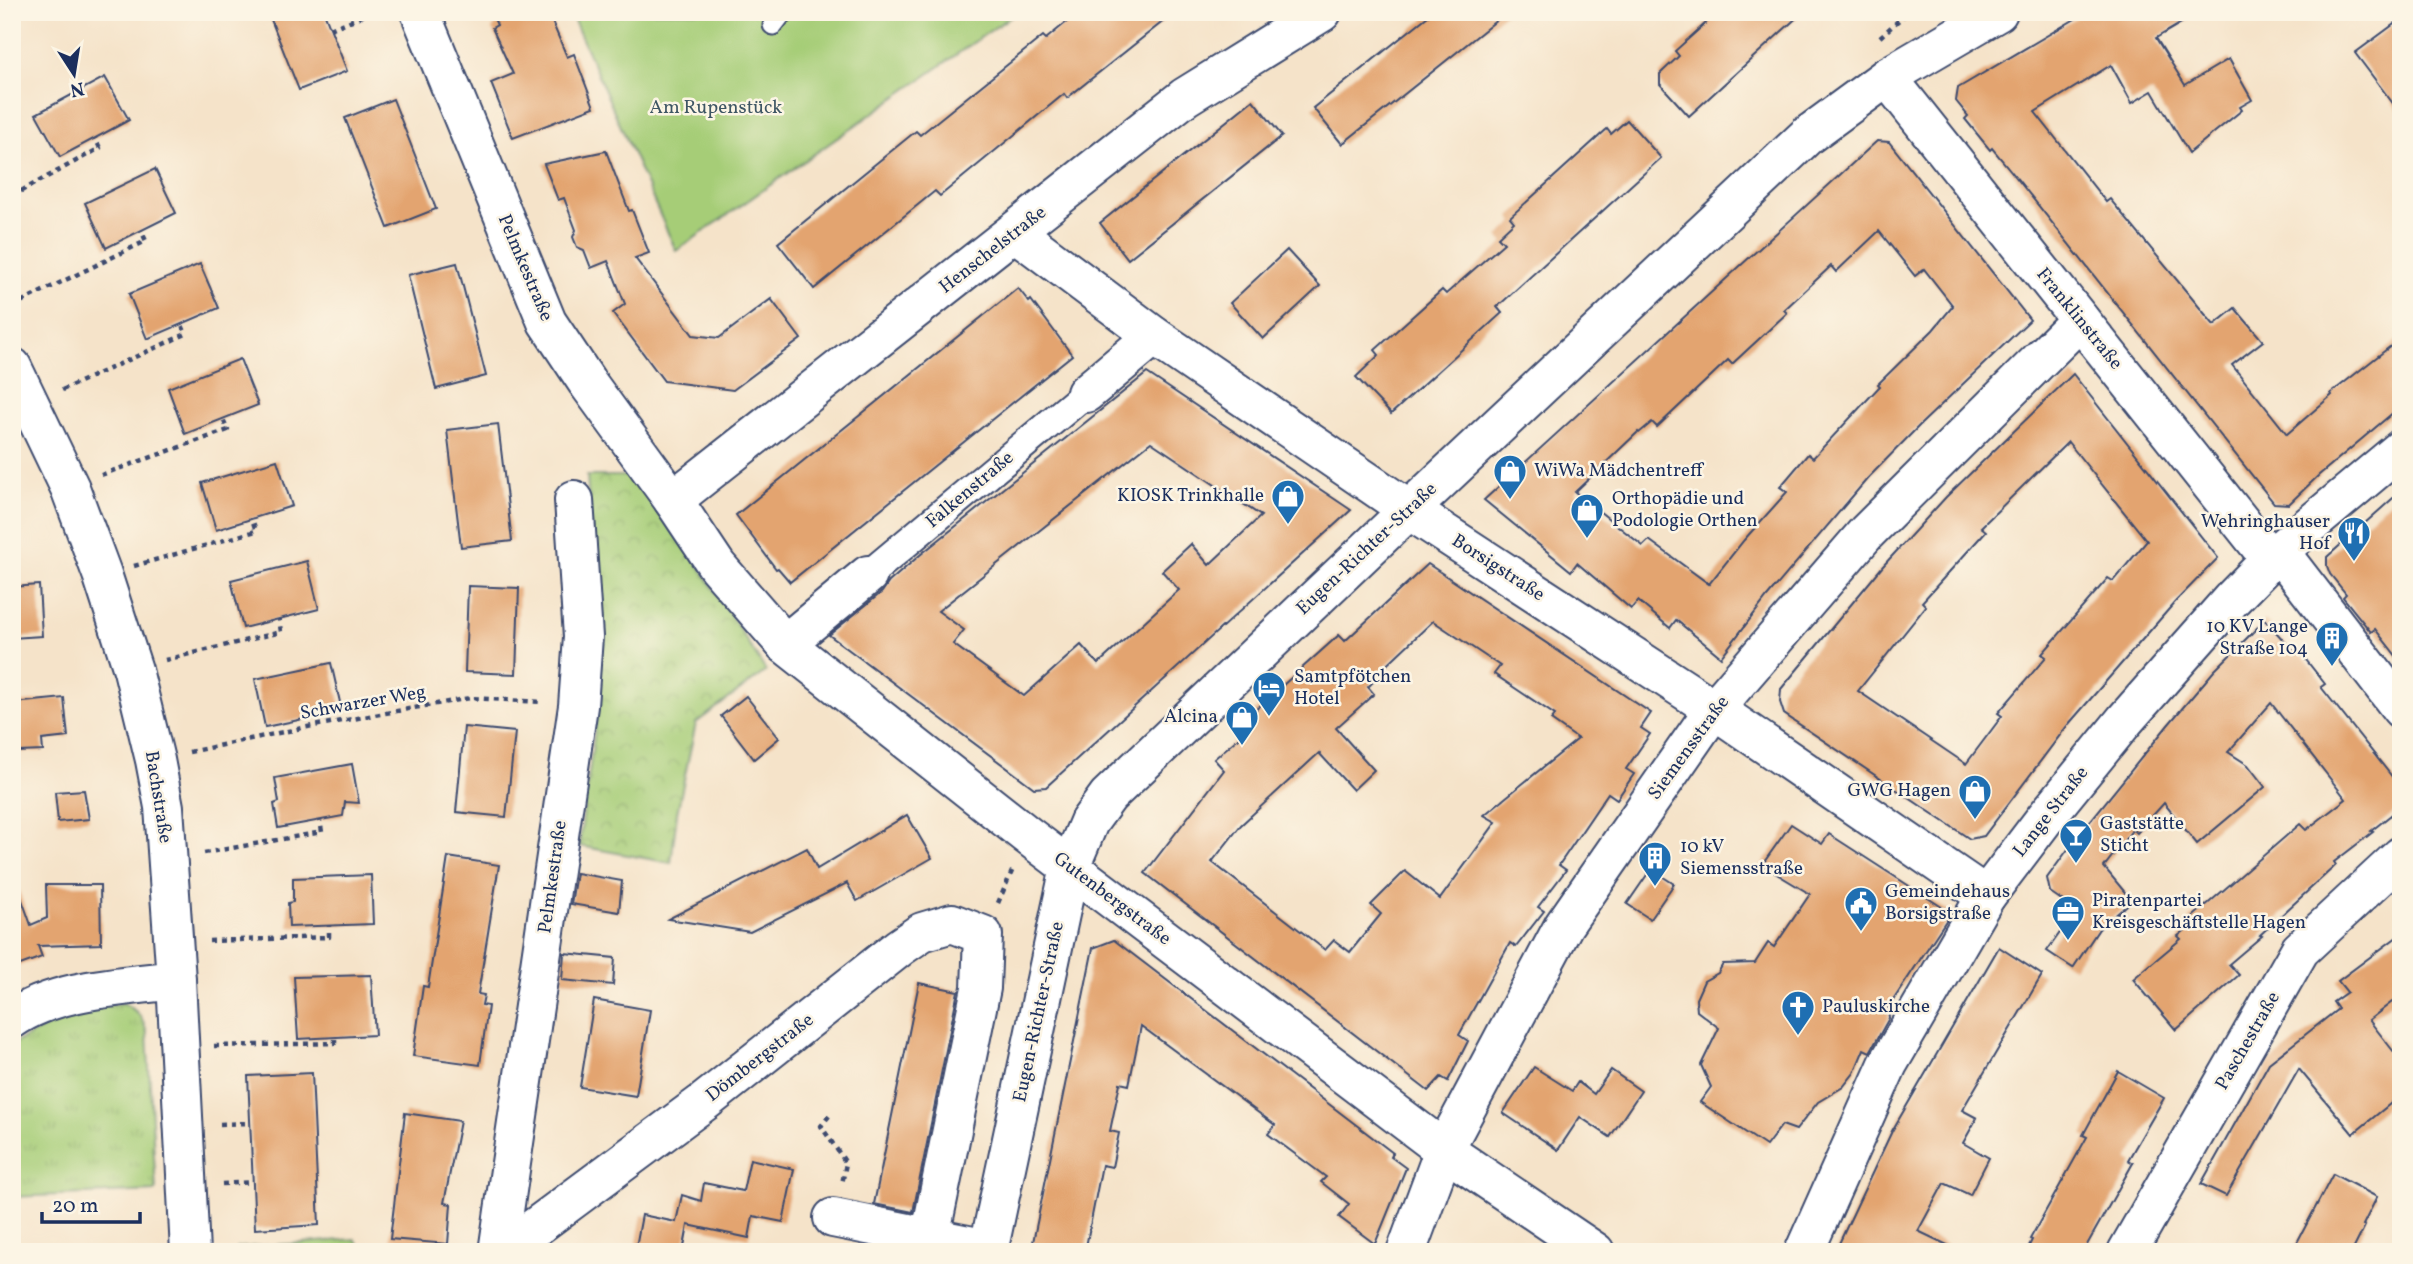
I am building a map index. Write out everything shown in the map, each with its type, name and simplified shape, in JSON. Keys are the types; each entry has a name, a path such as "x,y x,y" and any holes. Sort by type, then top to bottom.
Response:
{"street":[{"name":"Pelmkestraße","path":"420,12 547,322 673,500"},
{"name":"Henschelstraße","path":"673,500 1185,97 1322,12"},
{"name":"Eugen-Richter-Straße","path":"834,1218 929,1244 988,1251 1070,867 1088,822 1108,796 1808,135 1887,78 1998,12"},
{"name":"Franklinstraße","path":"1887,78 2080,320 2401,709"},
{"name":"Borsigstraße","path":"1015,232 1154,336 1409,510 1714,709 1986,896"},
{"name":"Siemensstraße","path":"1406,1252 1444,1150 1564,925 1714,709 1867,532 2080,320"},
{"name":"Falkenstraße","path":"785,644 1154,336"},
{"name":"Bachstraße","path":"12,367 70,488 102,575 133,670 155,760 164,807 190,1252"},
{"name":"Lange Straße","path":"1804,1252 1888,1063 1986,896 2125,720 2231,600 2275,555 2401,449"},
{"name":"Pelmkestraße","path":"500,1252 578,706 583,637 573,500"},
{"name":"Gutenbergstraße","path":"673,500 717,566 785,644 1027,835 1444,1150 1595,1252"},
{"name":"Paschestraße","path":"2127,1252 2300,950 2401,856"},
{"name":"Dömbergstraße","path":"500,1252 704,1102 922,932 952,923 984,935"},
{"path":"929,1244 981,988 984,935"},
{"path":"12,1019 53,1000 176,979"}],"path":[{"path":"330,29 360,14 372,12"},
{"path":"12,196 100,148 95,138"},
{"path":"12,306 146,241 141,230"},
{"path":"56,393 186,334 182,325"},
{"path":"98,477 228,430 223,419"},
{"path":"133,566 256,531 252,519"},
{"path":"165,660 281,632 279,620"},
{"name":"Schwarzer Weg","path":"155,760 302,728 470,698 578,706"},
{"path":"301,720 302,728"},
{"path":"204,853 322,832 320,820"},
{"path":"984,935 1027,835"},
{"path":"209,942 329,937 329,926"},
{"path":"213,1046 335,1043 335,1037"},
{"path":"215,1125 250,1123"},
{"path":"218,1185 253,1182"}],"green space":[{"name":"Am Rupenstück","path":"570,12 1017,12 676,251"},
{"path":"587,476 642,476 766,671 696,723 677,813 671,863 579,846 601,685"},
{"path":"123,1003 139,1015 147,1033 156,1191 12,1197 12,1044 83,1009"},
{"path":"355,1239 365,1252 237,1252 237,1248"}],"building":[{"path":"268,12 324,12 347,71 299,90"},
{"path":"491,12 548,12 567,57 574,54 594,107 513,138 491,83 513,74 492,28 497,25"},
{"path":"1079,12 1175,12 1067,98 1064,94 940,196 935,191 814,289 778,243 916,131 920,135 1043,36 1046,39"},
{"path":"1433,12 1507,12 1342,144 1313,108"},
{"path":"1718,12 1803,12 1689,116 1660,84 1660,74 1679,56 1675,51"},
{"path":"2087,12 2200,12 2156,38 2185,85 2229,59 2252,100 2240,107 2242,110 2189,153 2152,91 2132,103 2111,65 2035,112 2106,202 2110,199 2214,325 2235,308 2263,341 2232,365 2287,434 2332,395 2331,393 2401,338 2401,406 2289,504 2274,503 2011,171 1965,119 1968,116 1956,101 1958,88"},
{"path":"2401,19 2401,114 2355,53"},
{"path":"105,77 129,120 60,157 36,114"},
{"path":"393,99 436,209 388,228 345,118"},
{"path":"1253,100 1282,136 1128,259 1100,223"},
{"path":"1627,120 1661,158 1497,307 1502,313 1391,414 1356,377 1379,355 1375,350 1442,290 1446,294 1504,243 1498,237 1514,222 1510,217 1607,129 1611,134"},
{"path":"1877,141 1889,142 2030,320 1868,478 1767,597 1721,657 1676,620 1670,628 1638,601 1631,609 1577,563 1571,571 1484,500","holes":["1879,231 1915,276 1924,269 1953,306 1933,330 1878,384 1880,386 1813,458 1808,454 1780,487 1787,492 1709,584 1649,540 1643,546 1575,492 1638,432 1652,422 1657,427 1728,360 1732,364 1787,313 1784,310 1831,266 1836,272"]},
{"path":"606,151 629,211 632,210 649,253 635,258 693,335 719,338 771,299 801,339 733,390 664,381 613,313 625,304 608,261 591,268 584,250 577,247 573,237 576,230 564,198 558,200 544,164"},
{"path":"155,169 176,213 106,248 85,203"},
{"path":"1287,250 1320,286 1263,339 1230,303"},
{"path":"457,263 486,376 436,389 408,275"},
{"path":"200,264 219,308 147,339 129,294"},
{"path":"1018,288 1029,302 1031,300 1072,355 790,582 776,569 736,515"},
{"path":"240,359 258,405 185,434 168,388"},
{"path":"1147,373 1351,510 1046,787 1034,788 829,635 882,592 889,582","holes":["1151,442 1261,516 1209,565 1191,544 1162,571 1179,590 1098,664 1081,645 1024,696 953,644 964,630 938,611"]},
{"path":"2073,374 2218,558 2176,601 2067,726 1984,836 1970,839 1784,714 1780,702 1781,689 1883,566 1946,497","holes":["2068,442 2147,541 2113,581 2108,578 2042,654 2046,657 1998,713 2002,716 1966,764 1858,691 1926,606 1922,602 1986,531 1981,527"]},
{"path":"498,424 512,541 461,547 447,430"},
{"path":"277,460 292,506 216,530 202,483"},
{"path":"2401,491 2401,662 2375,629 2371,632 2343,597 2346,594 2330,574 2327,557"},
{"path":"307,561 319,609 243,628 231,580"},
{"path":"1428,564 1651,713 1641,728 1650,734 1626,769 1634,774 1617,799 1608,793 1559,865 1566,870 1538,907 1544,911 1516,947 1510,943 1459,1035 1468,1041 1448,1081 1441,1077 1428,1091 1145,873 1224,770 1214,759 1251,727 1244,720 1339,635 1345,641","holes":["1433,621 1500,666 1494,674 1555,715 1551,720 1578,739 1484,815 1496,822 1440,899 1405,871 1371,905 1381,914 1350,952 1334,940 1325,950 1212,862 1241,825 1319,753 1353,790 1374,770 1336,728 1374,694 1368,687 1378,677 1376,675"]},
{"path":"39,585 42,636 12,638 12,587"},
{"path":"468,586 519,588 516,674 465,672"},
{"path":"2265,620 2296,654 2299,651 2325,684 2321,687 2401,788 2401,807 2334,862 2336,865 2229,964 2239,975 2176,1030 2133,979 2181,939 2178,936 2193,924 2189,920 2300,824 2306,830 2346,799 2271,703 2228,752 2248,765 2265,787 2197,844 2164,803 2137,833 2133,829 2104,867 2132,901 2099,929 2073,968 2047,951 2076,910 2050,892 2047,878 2168,725 2214,671"},
{"path":"331,663 342,711 265,727 255,679"},
{"path":"746,696 779,738 754,759 721,716"},
{"path":"64,698 68,737 42,740 43,751 18,752 14,703"},
{"path":"464,727 515,732 506,817 456,812"},
{"path":"352,764 359,803 345,802 343,816 278,828 274,804 279,802 275,778"},
{"path":"84,790 89,819 58,822 55,792"},
{"path":"907,815 932,858 857,901 847,883 750,932 668,919 807,848 817,869"},
{"path":"1791,824 1822,844 1829,834 1951,913 1888,1008 1889,1018 1870,1052 1864,1049 1854,1073 1843,1087 1818,1102 1796,1130 1782,1125 1766,1146 1700,1102 1711,1087 1701,1065 1719,1028 1697,1011 1696,999 1704,981 1718,973 1723,964 1755,963 1768,943 1774,947 1810,894 1762,865"},
{"path":"448,857 499,865 478,994 484,995 482,1005 488,1006 480,1065 413,1056 423,986 428,987"},
{"name":"10 kV Siemensstraße","path":"1651,869 1674,884 1650,919 1627,904"},
{"path":"576,873 622,881 619,912 571,904"},
{"path":"371,875 373,924 289,927 288,903 293,902 293,878"},
{"path":"16,883 31,925 47,918 46,885 100,885 101,944 38,946 42,957 12,968 12,884"},
{"path":"2401,934 2401,995 2369,1020 2401,1061 2401,1095 2353,1134 2299,1069 2226,1196 2201,1184 2269,1063 2338,1009 2333,1002 2347,992 2338,981"},
{"path":"1114,940 1393,1153 1391,1157 1406,1168 1375,1244 1339,1217 1349,1204 1321,1182 1326,1177 1268,1134 1275,1125 1141,1026 1129,1085 1120,1083 1110,1131 1119,1133 1112,1167 1102,1165 1085,1252 1031,1252 1093,948"},
{"path":"1999,947 2042,975 1962,1110 1977,1118 1963,1143 1989,1158 1970,1195 1944,1183 1918,1231 1962,1252 1835,1252 1892,1131"},
{"path":"564,953 615,958 613,985 562,980"},
{"path":"371,975 375,1035 298,1039 294,977"},
{"path":"919,983 958,991 913,1212 874,1204"},
{"path":"594,1000 650,1010 636,1096 580,1087"},
{"path":"1534,1067 1572,1091 1578,1082 1594,1094 1611,1070 1641,1091 1610,1137 1580,1117 1558,1150 1503,1113"},
{"path":"2118,1071 2164,1098 2128,1160 2133,1163 2083,1252 2026,1252 2032,1240 2030,1239 2087,1137 2083,1135"},
{"path":"312,1073 319,1225 255,1229 248,1076"},
{"path":"405,1113 460,1121 444,1203 451,1204 448,1244 390,1239"},
{"path":"750,1159 794,1169 783,1222 753,1216 749,1238 688,1225 683,1252 635,1252 642,1215 676,1222 682,1195 701,1201 704,1183 743,1191"},
{"path":"2333,1174 2377,1197 2352,1252 2292,1252"}],"place":[{"name":"WiWa Mädchentreff","path":"1510,501"},
{"name":"KIOSK Trinkhalle","path":"1288,526"},
{"name":"Orthopädie und Podologie Orthen","path":"1587,540"},
{"name":"Wehringhauser Hof","path":"2354,563"},
{"name":"10 KV Lange Straße 104","path":"2332,668"},
{"name":"Samtpfötchen Hotel","path":"1269,718"},
{"name":"Alcina","path":"1242,747"},
{"name":"GWG Hagen","path":"1975,821"},
{"name":"Gaststätte Sticht","path":"2076,865"},
{"name":"10 kV Siemensstraße","path":"1655,888"},
{"name":"Gemeindehaus Borsigstraße","path":"1861,933"},
{"name":"Piratenpartei Kreisgeschäftstelle Hagen","path":"2068,942"},
{"name":"Pauluskirche","path":"1798,1037"}]}
